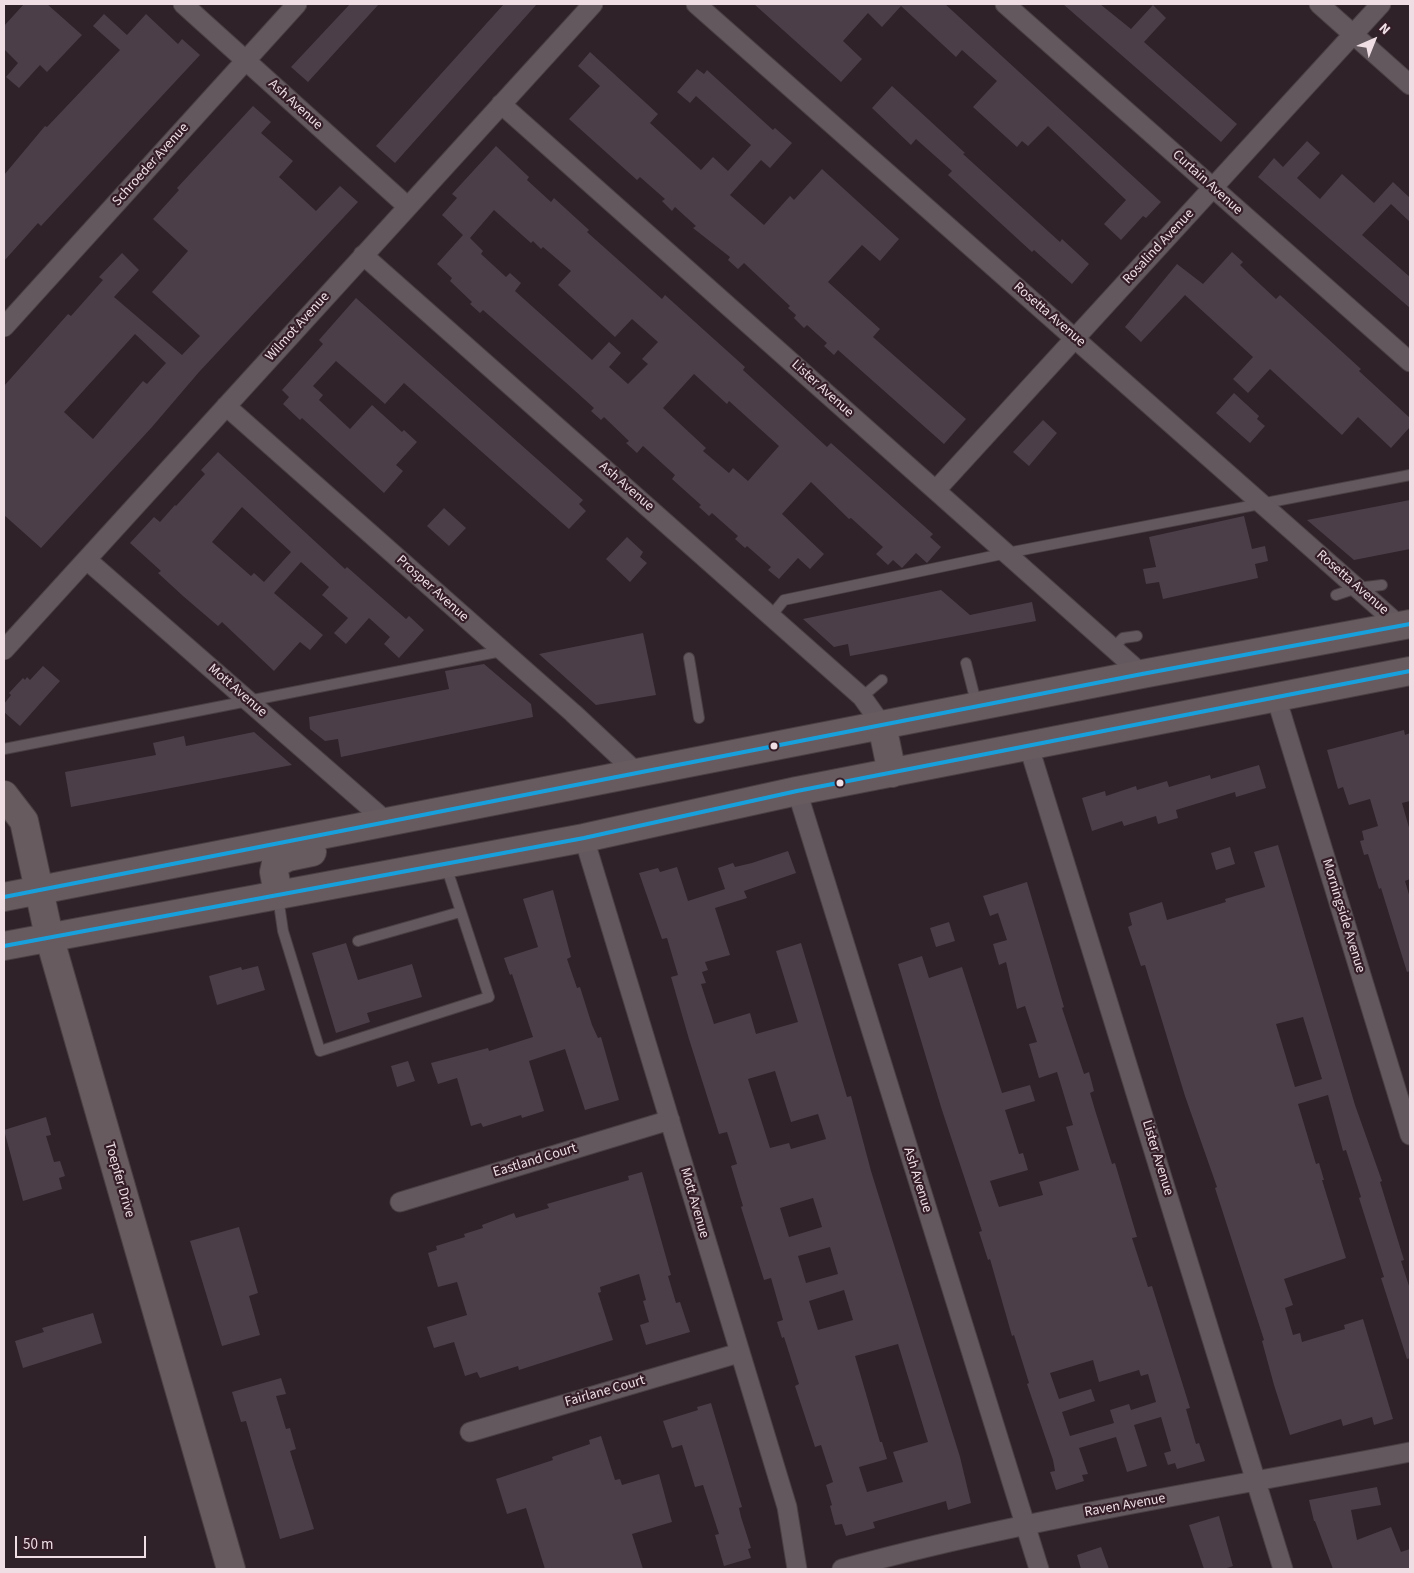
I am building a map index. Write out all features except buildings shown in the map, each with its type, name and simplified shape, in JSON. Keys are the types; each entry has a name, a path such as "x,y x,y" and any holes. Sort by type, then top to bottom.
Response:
{"street":[{"name":"Ash Avenue","path":"183,4 407,206"},
{"name":"Schroeder Avenue","path":"4,327 298,4"},
{"name":"Wilmot Avenue","path":"4,650 593,4"},
{"name":"Rosetta Avenue","path":"696,4 1356,588 1405,625"},
{"name":"Curtain Avenue","path":"1005,4 1410,362"},
{"path":"1319,4 1410,85"},
{"name":"Rosalind Avenue","path":"936,490 1381,4"},
{"name":"Lister Avenue","path":"501,104 1142,674"},
{"name":"Ash Avenue","path":"363,256 862,697 882,725"},
{"name":"Prosper Avenue","path":"226,406 637,773"},
{"name":"Mott Avenue","path":"87,560 249,701 380,824"},
{"path":"4,896 1142,674 1405,625"},
{"path":"4,946 49,936 584,838 797,791 1410,671"},
{"name":"Morningside Avenue","path":"1276,697 1410,1135"},
{"path":"882,725 892,773"},
{"name":"Lister Avenue","path":"1029,747 1283,1569"},
{"name":"Ash Avenue","path":"797,791 1039,1569"},
{"name":"Toepfer Drive","path":"4,795 24,821 49,936 231,1569"},
{"path":"278,894 274,872 276,863 280,859 358,843 380,824"},
{"name":"Mott Avenue","path":"584,838 739,1353 788,1508 797,1569"},
{"name":"Eastland Court","path":"400,1202 670,1120"},
{"name":"Fairlane Court","path":"470,1432 739,1353"},
{"name":"Raven Avenue","path":"842,1569 918,1548 1026,1525 1410,1452"}],"lane":[{"path":"771,616 784,600 1260,503 1410,475"},
{"path":"1336,596 1356,588 1382,585"},
{"path":"1113,648 1123,638 1138,636"},
{"path":"4,749 502,651"},
{"path":"689,658 699,718"},
{"path":"966,663 977,707"},
{"path":"862,697 882,680"},
{"path":"278,894 283,931 320,1051 490,997 460,912 446,863"},
{"path":"358,941 460,912"}],"transit line":[{"path":"4,897 1142,674 1410,624"},
{"path":"4,946 584,838 797,791 1410,671"}]}
